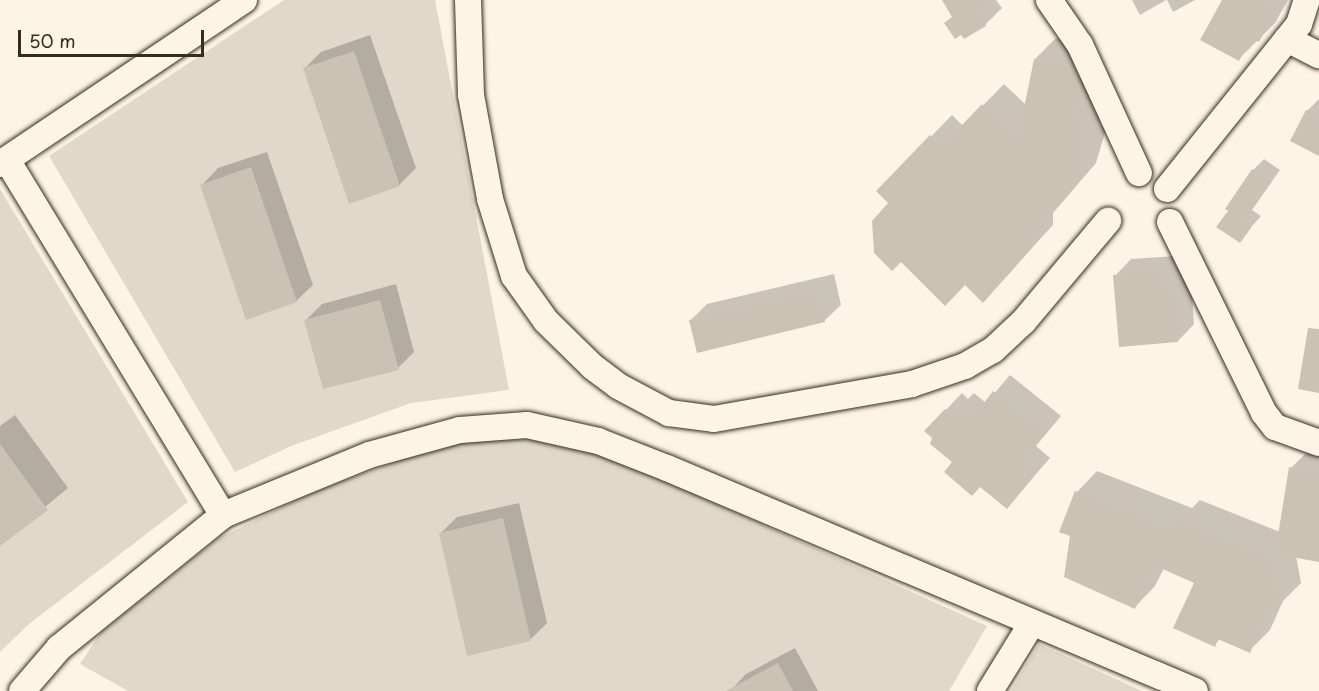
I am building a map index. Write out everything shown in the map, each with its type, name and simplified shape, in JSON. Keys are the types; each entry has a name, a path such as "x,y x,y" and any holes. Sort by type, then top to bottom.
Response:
{"street":[{"path":"223,515 3,162 244,0"},
{"path":"468,0 471,95 490,199 514,276 546,321 593,367 618,386 669,413 714,419 912,384 964,366 993,350 1024,321 1108,221"},
{"path":"1049,0 1080,45 1139,173"},
{"path":"1167,189 1299,24 1307,0"},
{"path":"1287,39 1319,55"},
{"path":"1170,222 1264,413 1275,427 1319,443"},
{"path":"21,691 59,648 223,515 369,455 460,430 527,425 598,441 1195,691"},
{"path":"990,691 1032,623"}],"shaded area":[{"path":"284,0 435,0 509,390 411,403 291,446 235,472 49,156"},
{"path":"0,189 188,502 29,624 0,652"},
{"path":"537,433 640,469 987,626 949,691 128,691 80,664 102,631 217,539 317,490 451,442"},
{"path":"1039,644 1142,691 1011,691"}],"building":[{"path":"942,0 990,0 978,12 986,26 964,39 961,35 955,39 944,23 952,17"},
{"path":"1222,0 1260,0 1277,9 1259,42 1251,37 1239,61 1200,40"},
{"path":"354,51 400,186 349,204 303,68"},
{"path":"1034,59 1072,66 1071,73 1077,74 1082,85 1075,118 1085,120 1079,145 1086,150 1076,185 1032,236 1032,248 983,303 965,285 945,306 901,262 892,271 874,253 872,221 888,203 876,191 930,135 942,146 982,104 1018,138"},
{"path":"1306,110 1319,117 1319,156 1290,141"},
{"path":"251,167 297,302 246,320 200,185"},
{"path":"1252,169 1270,182 1242,221 1225,209"},
{"path":"1227,212 1251,228 1240,243 1216,227"},
{"path":"1160,272 1161,283 1168,282 1169,296 1175,295 1178,342 1119,347 1113,275"},
{"path":"817,290 825,322 697,353 689,320"},
{"path":"380,300 399,370 323,389 304,320"},
{"path":"1308,328 1319,329 1319,393 1298,389"},
{"path":"993,391 1046,433 1021,463 1035,475 1007,509 980,487 972,496 944,472 952,462 930,444 932,438 924,431 945,409 951,414 957,408 971,420"},
{"path":"0,444 48,510 0,546"},
{"path":"1289,467 1319,472 1319,562 1275,554"},
{"path":"1075,491 1174,529 1178,520 1272,558 1281,605 1272,602 1250,653 1218,639 1215,647 1173,628 1194,583 1154,565 1135,609 1064,577 1070,536 1059,532"},
{"path":"503,518 531,641 467,656 439,533"},
{"path":"778,663 793,691 726,691"}]}
